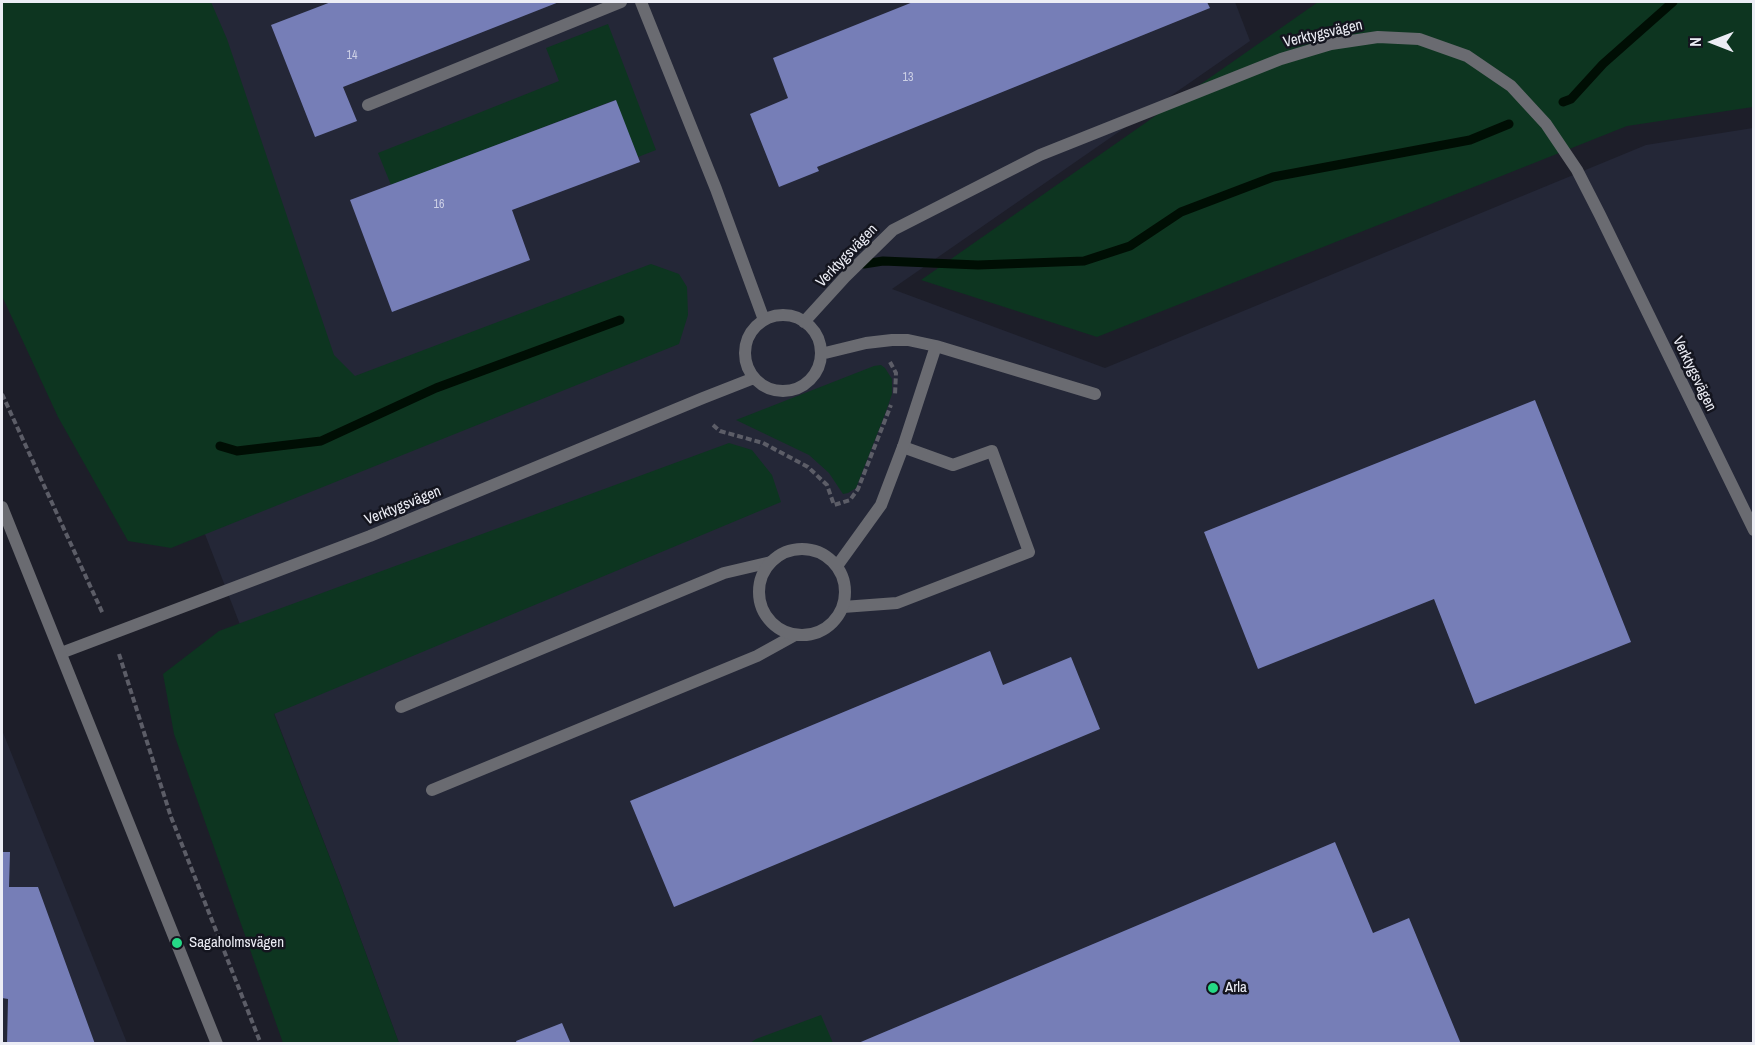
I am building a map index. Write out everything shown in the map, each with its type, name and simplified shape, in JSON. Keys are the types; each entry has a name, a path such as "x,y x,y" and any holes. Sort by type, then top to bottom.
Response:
{"street":[{"path":"368,105 621,2"},
{"path":"641,2 716,189 764,320"},
{"name":"Verktygsvägen","path":"804,322 845,277 893,230 1040,155 1281,59 1331,44 1378,37 1419,39 1467,56 1511,86 1546,124 1577,170 1596,206 1754,530"},
{"path":"774,316 795,317 804,322 819,342 821,354 812,378 789,391 776,391 764,386 754,378 745,358 749,336 764,320 774,316"},
{"path":"821,354 870,343 908,340 936,346 1095,394"},
{"path":"837,566 881,505 903,447 936,346"},
{"name":"Verktygsvägen","path":"61,653 370,536 754,378"},
{"path":"843,607 897,603 1029,552 992,452 953,465 903,447"},
{"path":"2,507 217,1044"},
{"path":"792,550 815,551 826,556 837,566 846,592 843,607 836,620 824,630 810,635 795,635 781,630 762,610 759,585 763,573 780,555 792,550"},
{"path":"400,707 724,573 771,562"},
{"path":"432,790 757,656 795,635"}],"path":[{"path":"713,425 720,431 763,443 808,466 827,485 834,505 850,500 858,489 895,393 896,373 891,362 870,343"},
{"path":"2,394 112,633 171,817 261,1044"}],"shaded area":[{"path":"2,2 1235,2 1250,41 892,289 1105,368 1646,145 1753,128 1753,1043 399,1043 341,886 2,9"},
{"path":"2,730 127,1043 2,1043"}],"green space":[{"path":"2,2 211,2 227,39 334,355 355,376 651,264 679,274 687,287 688,315 679,344 171,548 128,541 58,417 2,296"},
{"path":"1318,2 1753,2 1753,107 1627,126 1097,337 921,280"},
{"path":"608,24 656,150 638,157 615,100 391,185 378,153 559,81 546,48"},
{"path":"881,365 892,379 892,394 856,488 848,493 843,494 829,473 809,455 736,420 874,366"},
{"path":"729,443 752,450 772,475 781,502 274,714 399,1043 283,1043 174,734 163,674 219,631"},
{"path":"821,1015 833,1043 750,1043 756,1039"}],"building":[{"path":"331,2 559,2 343,87 357,121 315,137 271,25"},
{"path":"913,2 1207,2 1210,8 817,167 819,171 779,187 750,114 788,98 773,58"},
{"path":"616,100 640,162 512,210 530,260 392,312 350,200"},
{"path":"1535,400 1631,642 1475,704 1434,599 1258,669 1204,532"},
{"path":"990,651 1003,685 1071,657 1100,729 674,907 630,801"},
{"name":"Arla","path":"1335,842 1373,933 1409,918 1461,1044 856,1044"},
{"path":"2,852 10,852 9,887 38,887 95,1044 7,1044 8,999 2,998"},
{"path":"562,1023 571,1044 517,1044 516,1041"}],"waterway":[{"path":"1563,102 1571,99 1603,64 1673,2"},
{"path":"864,264 883,261 978,265 1084,261 1130,246 1181,212 1273,177 1470,140 1509,124"},
{"path":"220,446 237,451 321,441 436,388 620,320"}],"place":[{"name":"Sagaholmsvägen","path":"177,943"},
{"name":"Arla","path":"1213,988"}]}
